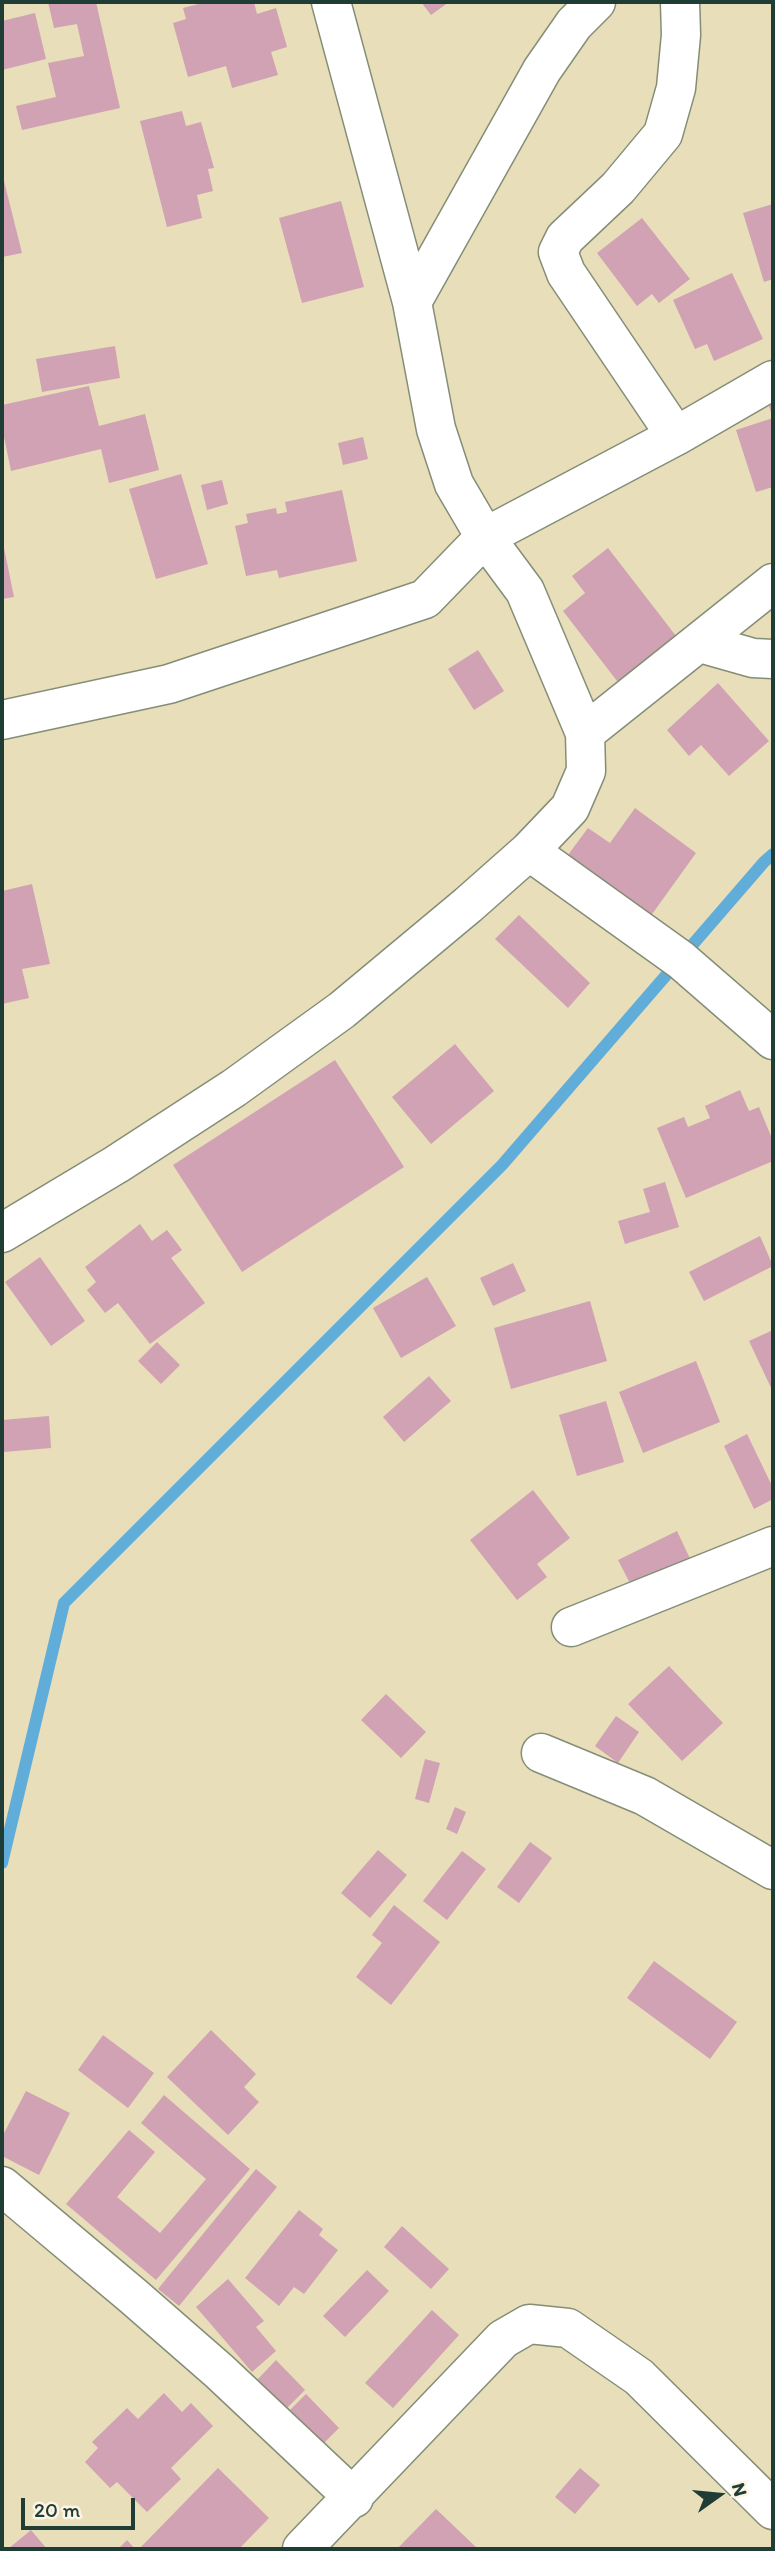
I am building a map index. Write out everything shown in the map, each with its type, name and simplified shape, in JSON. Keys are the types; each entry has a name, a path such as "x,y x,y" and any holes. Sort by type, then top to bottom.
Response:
{"street":[{"path":"2,1233 117,1164 222,1096 331,1018 529,851 570,808 586,771 585,733 525,591 485,537 454,484 436,429 412,302 331,2"},
{"path":"412,302 542,70 574,24 596,2"},
{"path":"676,436 566,273 558,252 565,238 618,188 663,134 676,88 681,35 680,2"},
{"path":"2,720 169,684 425,598 485,537 676,436 773,380"},
{"path":"585,733 773,583"},
{"path":"700,643 753,658 773,659"},
{"path":"529,851 681,960 773,1040"},
{"path":"571,1627 773,1546"},
{"path":"541,1753 645,1796 773,1870"},
{"path":"2,2186 219,2371 354,2498"},
{"path":"302,2549 354,2498 503,2339 529,2324 568,2328 639,2377 773,2510"}],"building":[{"path":"48,2 96,2 120,108 22,130 16,106 56,97 48,63 84,56 77,24 54,28"},
{"path":"206,2 254,2 257,14 276,8 287,47 271,52 278,75 232,88 226,66 188,77 173,23 186,19 183,8"},
{"path":"421,2 449,2 431,15"},
{"path":"35,13 46,59 2,70 2,21"},
{"path":"182,111 186,126 201,122 214,168 208,169 213,191 197,195 202,218 167,227 140,121"},
{"path":"2,173 22,253 2,257"},
{"path":"341,201 364,287 302,303 279,218"},
{"path":"773,204 773,279 764,282 743,213"},
{"path":"642,218 690,279 659,303 652,294 637,306 597,253"},
{"path":"732,273 763,339 714,361 707,344 695,349 673,300"},
{"path":"115,346 120,378 42,392 36,359"},
{"path":"89,386 99,426 145,414 159,470 109,483 101,449 11,471 2,427 2,405"},
{"path":"773,391 773,418 765,394"},
{"path":"773,418 773,487 756,492 736,430"},
{"path":"363,437 368,459 343,465 338,443"},
{"path":"181,474 208,564 156,579 129,489"},
{"path":"222,480 228,504 207,510 201,485"},
{"path":"342,490 357,561 279,578 277,570 246,576 235,526 248,523 246,514 276,508 277,514 287,512 285,502"},
{"path":"2,538 14,597 2,599"},
{"path":"608,548 683,645 624,690 563,611 585,593 572,576"},
{"path":"478,650 504,691 474,710 448,669"},
{"path":"718,683 769,741 729,776 701,745 689,756 667,730"},
{"path":"635,808 696,853 645,924 562,863 588,828 610,843"},
{"path":"32,884 50,964 22,969 29,998 2,1004 2,891"},
{"path":"519,915 590,983 568,1008 495,939"},
{"path":"455,1044 494,1091 431,1144 392,1097"},
{"path":"335,1060 404,1167 242,1272 173,1165"},
{"path":"740,1090 749,1111 759,1107 773,1141 773,1161 686,1198 657,1128 684,1117 688,1127 710,1118 705,1106"},
{"path":"665,1182 679,1227 625,1244 618,1221 650,1212 643,1189"},
{"path":"140,1224 152,1241 167,1230 182,1250 171,1258 205,1303 150,1344 118,1303 105,1313 87,1290 96,1282 85,1267"},
{"path":"760,1236 773,1266 704,1301 689,1272"},
{"path":"40,1257 85,1321 51,1346 5,1282"},
{"path":"513,1263 526,1291 493,1306 480,1278"},
{"path":"427,1277 456,1326 401,1358 373,1308"},
{"path":"590,1301 607,1361 511,1389 494,1328"},
{"path":"773,1330 773,1392 749,1341"},
{"path":"157,1342 180,1365 161,1384 138,1361"},
{"path":"696,1361 720,1422 643,1453 619,1392"},
{"path":"429,1376 451,1401 404,1442 383,1417"},
{"path":"606,1401 624,1462 577,1476 559,1415"},
{"path":"49,1416 51,1448 4,1452 2,1420"},
{"path":"747,1434 773,1488 773,1499 754,1509 724,1446"},
{"path":"533,1490 570,1538 537,1564 547,1577 517,1600 470,1540"},
{"path":"677,1531 693,1565 635,1593 618,1560"},
{"path":"669,1666 723,1723 682,1761 628,1704"},
{"path":"386,1694 426,1732 401,1758 361,1720"},
{"path":"616,1716 639,1732 618,1763 595,1746"},
{"path":"425,1759 440,1763 429,1803 415,1799"},
{"path":"455,1807 466,1812 457,1834 446,1829"},
{"path":"530,1842 552,1858 519,1903 497,1887"},
{"path":"378,1850 407,1875 370,1918 341,1893"},
{"path":"462,1851 486,1869 447,1920 423,1901"},
{"path":"394,1905 440,1942 391,2005 356,1977 382,1943 372,1935"},
{"path":"654,1961 737,2022 710,2059 627,1998"},
{"path":"211,2030 256,2074 244,2087 259,2102 228,2135 167,2077"},
{"path":"103,2035 154,2073 128,2108 78,2070"},
{"path":"26,2091 70,2113 39,2175 2,2156 2,2137"},
{"path":"164,2095 250,2169 156,2280 66,2204 129,2130 155,2152 117,2197 160,2233 206,2179 141,2123"},
{"path":"256,2169 277,2187 179,2306 158,2289"},
{"path":"299,2210 323,2229 319,2235 338,2250 304,2294 294,2287 279,2306 245,2278"},
{"path":"402,2226 449,2269 431,2289 384,2247"},
{"path":"367,2270 389,2291 345,2337 323,2316"},
{"path":"228,2279 264,2321 256,2327 276,2351 252,2372 196,2307"},
{"path":"432,2310 459,2335 393,2408 365,2383"},
{"path":"276,2360 305,2390 286,2409 257,2380"},
{"path":"164,2393 182,2412 191,2403 213,2426 171,2468 181,2479 147,2512 117,2482 110,2488 85,2462 98,2448 92,2442 127,2408 138,2419"},
{"path":"306,2394 339,2428 319,2448 286,2414"},
{"path":"218,2468 269,2518 239,2549 139,2549"},
{"path":"580,2468 600,2485 575,2514 555,2497"},
{"path":"436,2509 478,2549 397,2549"},
{"path":"31,2530 47,2549 8,2549"},
{"path":"127,2540 135,2549 118,2549"}],"waterway":[{"path":"2,1863 64,1603 502,1165 773,854"}]}
